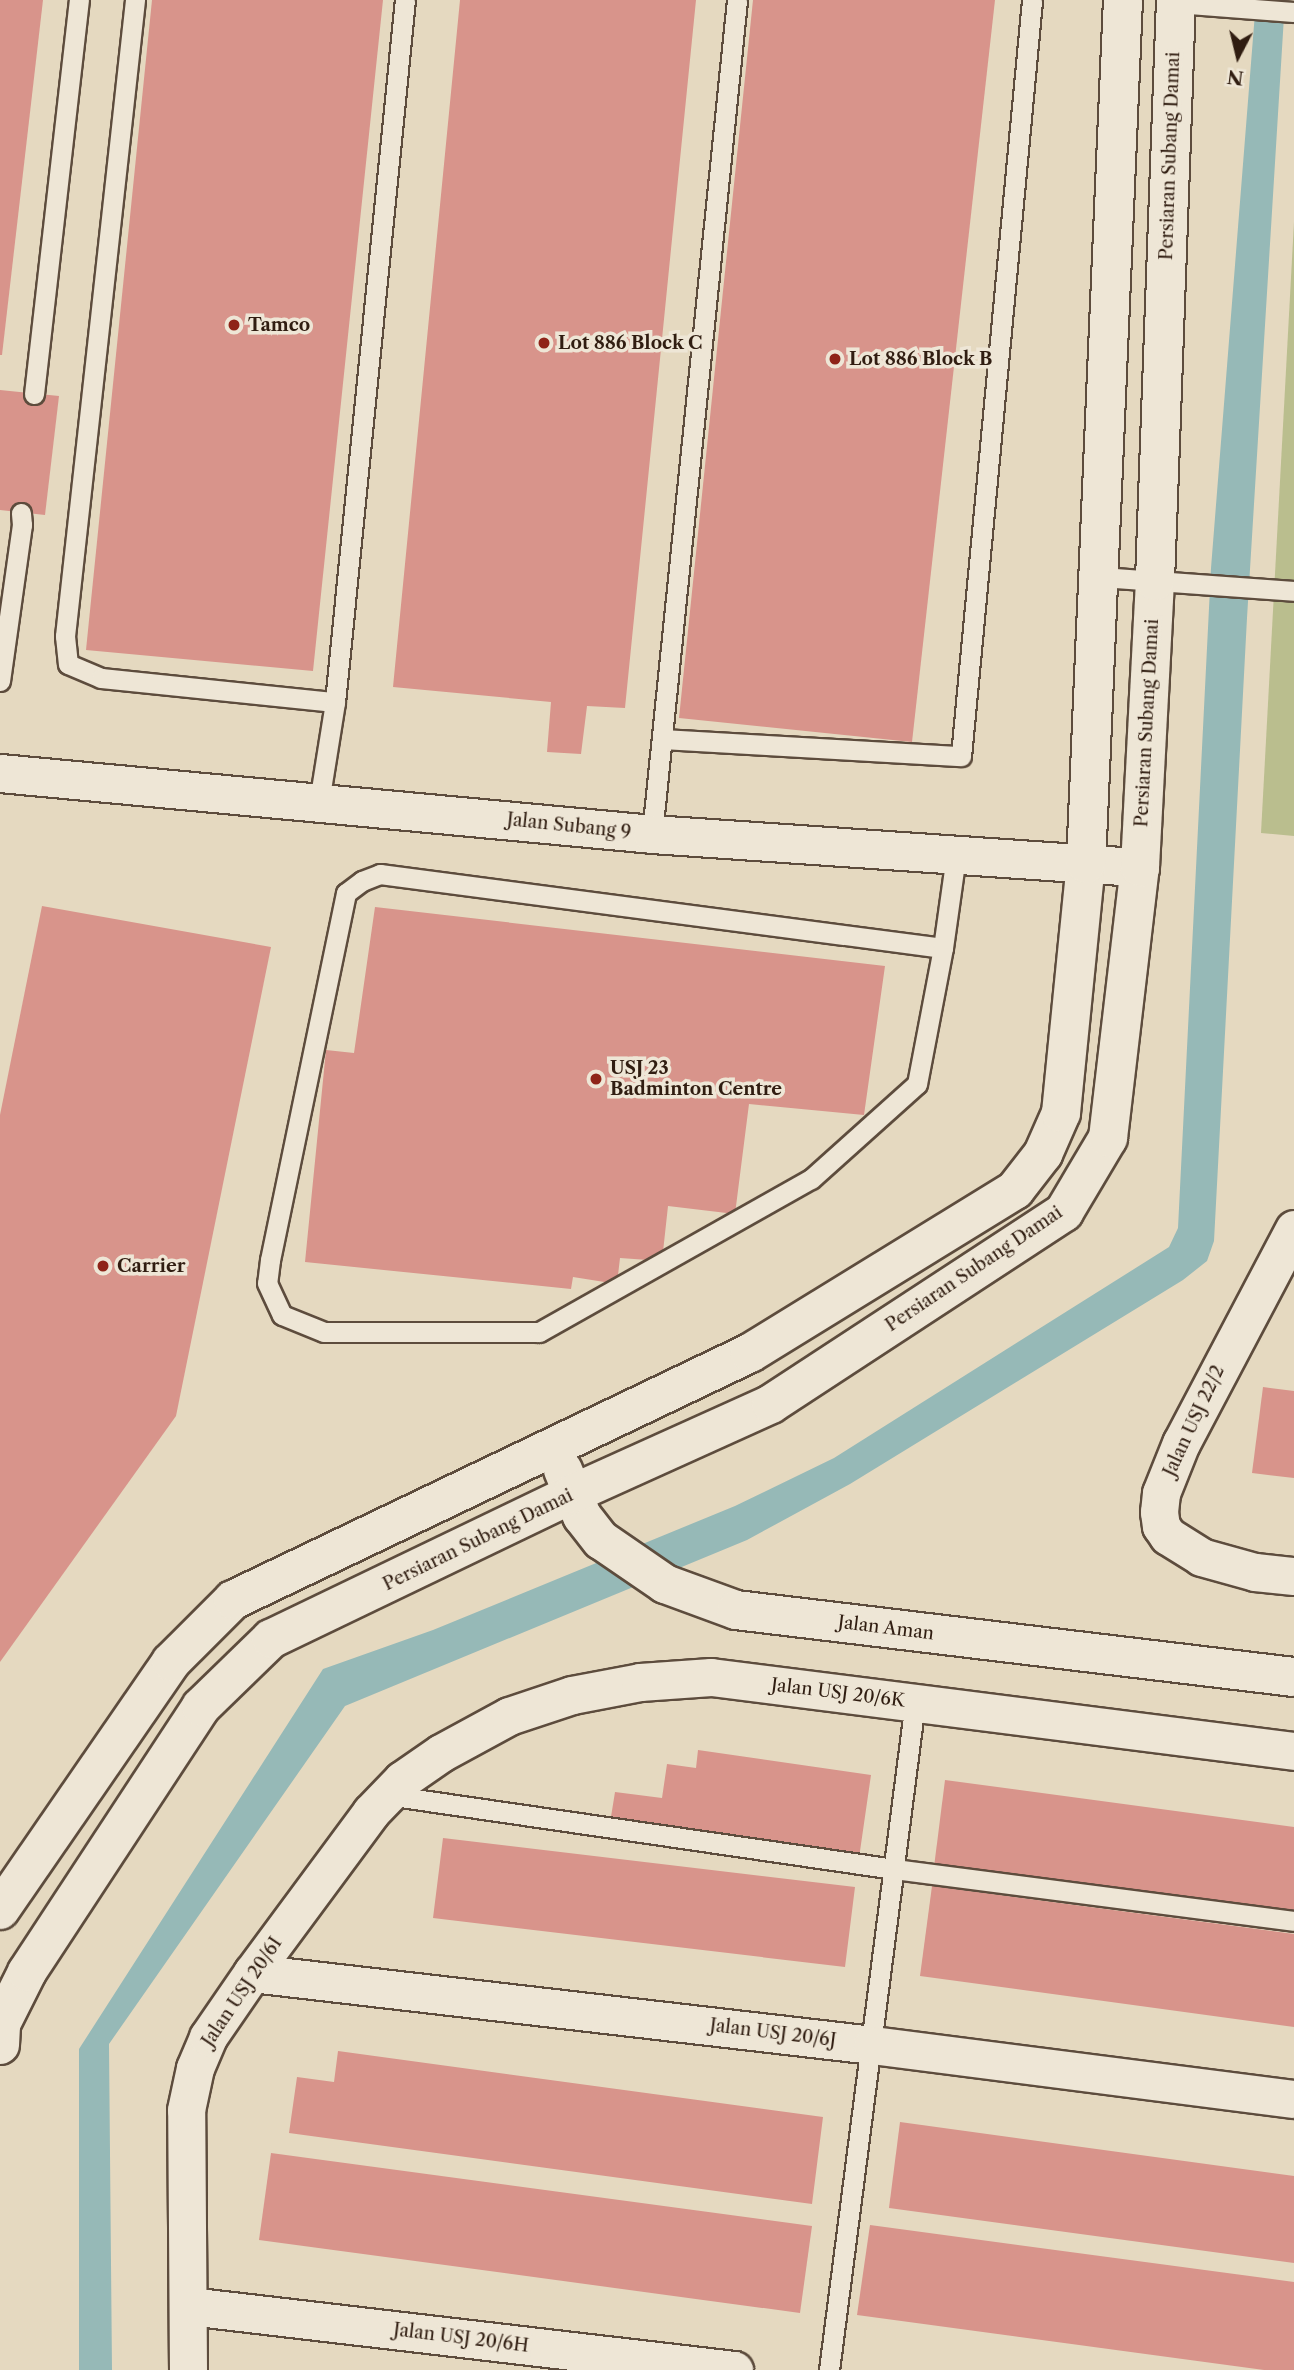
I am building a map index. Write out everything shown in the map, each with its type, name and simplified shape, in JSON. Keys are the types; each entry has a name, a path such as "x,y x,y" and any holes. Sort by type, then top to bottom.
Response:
{"street":[{"path":"0,1909 171,1662 233,1600 750,1353 1015,1190 1043,1154 1061,1113 1086,864 1123,0"},
{"name":"Persiaran Subang Damai","path":"0,2045 1,2024 27,1972 201,1707 271,1639 577,1505 771,1404 1064,1212 1108,1138 1170,581 1176,2"},
{"name":"Jalan Subang 9","path":"0,773 652,834 1140,867"},
{"name":"Jalan USJ 22/2","path":"1294,1229 1181,1443 1161,1493 1159,1512 1161,1526 1168,1536 1200,1557 1255,1572 1294,1576"},
{"name":"Jalan Aman","path":"554,1445 577,1505 601,1540 665,1584 702,1600 748,1612 1294,1677"},
{"name":"Jalan USJ 20/6K","path":"395,1788 441,1754 509,1716 572,1695 640,1682 711,1677 1294,1751"},
{"name":"Jalan USJ 20/6I","path":"188,2370 186,2109 195,2068 208,2037 252,1973 371,1812 395,1788"},
{"name":"Jalan USJ 20/6J","path":"252,1973 872,2045 1294,2099"},
{"name":"Jalan USJ 20/6H","path":"189,2306 734,2370"}],"lane":[{"path":"34,394 79,0"},
{"path":"135,0 65,636 68,664 101,678 335,702"},
{"path":"319,802 335,702 405,0"},
{"path":"652,834 737,0"},
{"path":"663,739 961,756 1032,0"},
{"path":"1176,2 1294,12"},
{"path":"0,681 22,525 21,513"},
{"path":"1100,577 1285,590"},
{"path":"943,948 380,874 362,881 346,893 270,1260 267,1283 282,1315 324,1332 539,1332 811,1180 917,1084 943,948 956,855"},
{"path":"829,2370 915,1702"},
{"path":"395,1788 894,1869 1294,1921"}],"green space":[{"path":"1294,222 1294,836 1261,833"}],"water":[{"path":"1256,0 1285,0 1247,618 1214,1241 1207,1261 1183,1280 850,1484 747,1540 345,1706 109,2044 112,2370 79,2370 79,2049 323,1669 433,1630 735,1506 834,1458 1169,1247 1178,1228 1211,568"}],"building":[{"path":"0,0 43,0 2,355 0,355"},
{"name":"Tamco","path":"152,0 383,0 313,671 86,650"},
{"name":"Lot 886 Block C","path":"460,0 696,0 625,708 587,706 581,754 547,752 551,702 393,687"},
{"name":"Lot 886 Block B","path":"753,0 995,0 912,742 679,718"},
{"path":"0,390 59,396 45,515 0,510"},
{"name":"Carrier","path":"42,906 271,947 176,1416 0,1662 0,1115"},
{"name":"USJ 23 Badminton Centre","path":"375,907 885,966 864,1115 749,1104 735,1214 668,1206 662,1261 620,1258 617,1284 573,1277 571,1289 305,1262 326,1050 354,1053"},
{"path":"1263,1387 1294,1391 1294,1478 1252,1473"},
{"path":"698,1750 871,1775 859,1858 610,1823 615,1792 662,1798 667,1764 696,1768"},
{"path":"945,1780 1294,1827 1294,1915 934,1867"},
{"path":"443,1838 855,1887 845,1967 433,1918"},
{"path":"932,1886 1294,1934 1294,2027 920,1976"},
{"path":"338,2051 823,2117 812,2204 289,2133 297,2077 334,2082"},
{"path":"900,2122 1294,2176 1294,2263 889,2208"},
{"path":"271,2153 812,2226 800,2313 259,2240"},
{"path":"870,2225 1294,2282 1294,2370 1264,2370 857,2315"}],"place":[{"name":"Tamco","path":"234,325"},
{"name":"Lot 886 Block C","path":"544,343"},
{"name":"Lot 886 Block B","path":"835,359"},
{"name":"USJ 23 Badminton Centre","path":"596,1079"},
{"name":"Carrier","path":"103,1266"}]}
